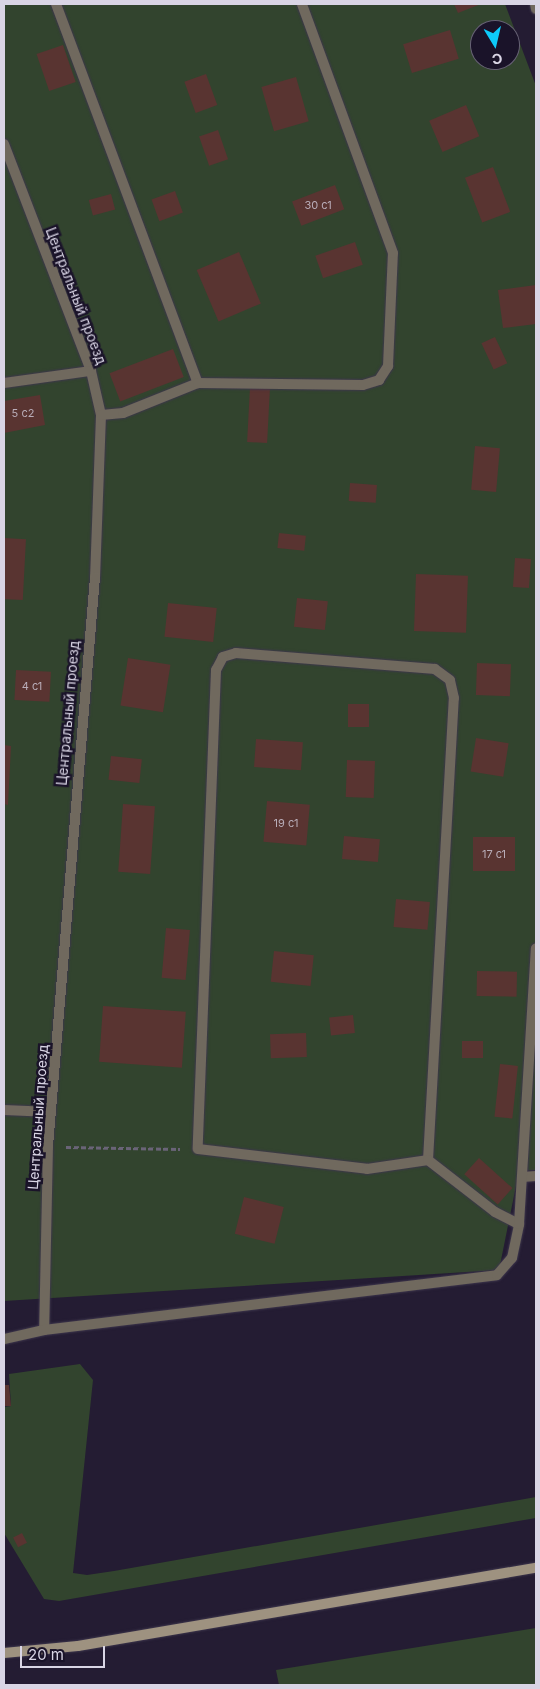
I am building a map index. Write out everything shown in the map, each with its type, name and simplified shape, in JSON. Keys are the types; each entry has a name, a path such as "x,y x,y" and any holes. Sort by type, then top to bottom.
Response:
{"street":[{"path":"4,1654 78,1646 536,1568"}],"lane":[{"path":"56,4 198,383"},
{"path":"101,415 123,413 198,383 363,385 379,380 388,366 393,253 302,4"},
{"path":"535,4 536,9"},
{"name":"Центральный проезд","path":"4,144 91,371 101,415 95,577 48,1146 43,1301 44,1330"},
{"path":"4,383 91,371"},
{"path":"428,1160 454,698 450,680 436,669 236,653 223,657 216,670 198,1150 367,1169 428,1160 495,1212 518,1224"},
{"path":"4,1339 44,1330 497,1275 512,1258 518,1224 536,949"},
{"path":"4,1110 51,1112"},
{"path":"522,1177 536,1176"}],"path":[{"path":"48,1146 198,1150"}],"green space":[{"path":"4,4 505,4 511,20 470,20 470,70 520,70 520,44 536,86 536,1170 519,1171 499,1270 4,1301"},
{"path":"80,1364 93,1380 73,1573 87,1575 114,1571 536,1497 536,1518 59,1601 44,1599 4,1533 4,1407 11,1406 9,1374"},
{"path":"536,1628 536,1685 279,1685 276,1670"}],"building":[{"path":"454,4 481,4 458,13"},
{"path":"450,30 459,59 412,73 403,44"},
{"path":"63,45 76,82 49,91 37,54"},
{"path":"206,74 217,105 196,113 184,82"},
{"path":"296,77 309,121 274,131 261,87"},
{"path":"466,105 479,136 442,152 429,121"},
{"path":"218,130 228,159 209,166 199,137"},
{"path":"493,167 510,212 482,223 465,178"},
{"path":"335,185 344,209 301,226 292,201"},
{"path":"175,191 183,213 159,221 152,200"},
{"path":"111,194 115,209 93,215 89,200"},
{"path":"355,242 363,265 323,278 315,256"},
{"path":"239,252 261,304 219,322 197,270"},
{"path":"536,285 536,324 503,328 498,290"},
{"path":"495,337 507,363 494,370 481,343"},
{"path":"173,349 184,377 120,401 110,373"},
{"path":"250,387 270,388 267,443 247,442"},
{"path":"40,395 45,425 4,433 4,401"},
{"path":"475,446 500,448 496,492 471,490"},
{"path":"350,483 377,485 376,503 349,501"},
{"path":"279,533 306,536 304,551 277,548"},
{"path":"4,538 26,539 23,600 4,599"},
{"path":"515,558 531,559 529,588 513,587"},
{"path":"416,574 468,576 466,633 414,631"},
{"path":"297,598 328,601 325,630 294,627"},
{"path":"168,603 217,608 213,642 164,637"},
{"path":"128,658 170,665 163,712 120,705"},
{"path":"477,663 511,664 510,696 476,695"},
{"path":"16,670 51,672 49,702 14,700"},
{"path":"348,704 369,704 369,727 348,727"},
{"path":"476,738 509,743 503,777 471,772"},
{"path":"256,739 303,742 301,770 254,767"},
{"path":"4,745 11,746 8,805 4,804"},
{"path":"111,756 142,759 139,783 108,780"},
{"path":"347,760 375,761 374,798 346,797"},
{"path":"267,801 310,805 306,846 263,842"},
{"path":"123,804 155,806 150,874 118,872"},
{"path":"344,836 380,839 378,862 342,859"},
{"path":"473,837 515,837 515,871 473,871"},
{"path":"396,899 430,902 427,930 394,927"},
{"path":"166,928 190,930 186,980 162,978"},
{"path":"274,951 314,955 311,986 271,982"},
{"path":"477,971 517,972 517,997 477,996"},
{"path":"103,1006 186,1012 182,1068 99,1062"},
{"path":"353,1015 355,1033 331,1035 329,1018"},
{"path":"306,1033 307,1057 271,1058 270,1034"},
{"path":"462,1041 483,1041 483,1058 462,1058"},
{"path":"500,1064 518,1066 512,1119 494,1117"},
{"path":"479,1158 512,1188 498,1204 464,1174"},
{"path":"244,1197 284,1207 275,1244 235,1234"},
{"path":"4,1385 9,1385 11,1406 4,1406"},
{"path":"22,1533 27,1543 18,1547 13,1538"}]}
